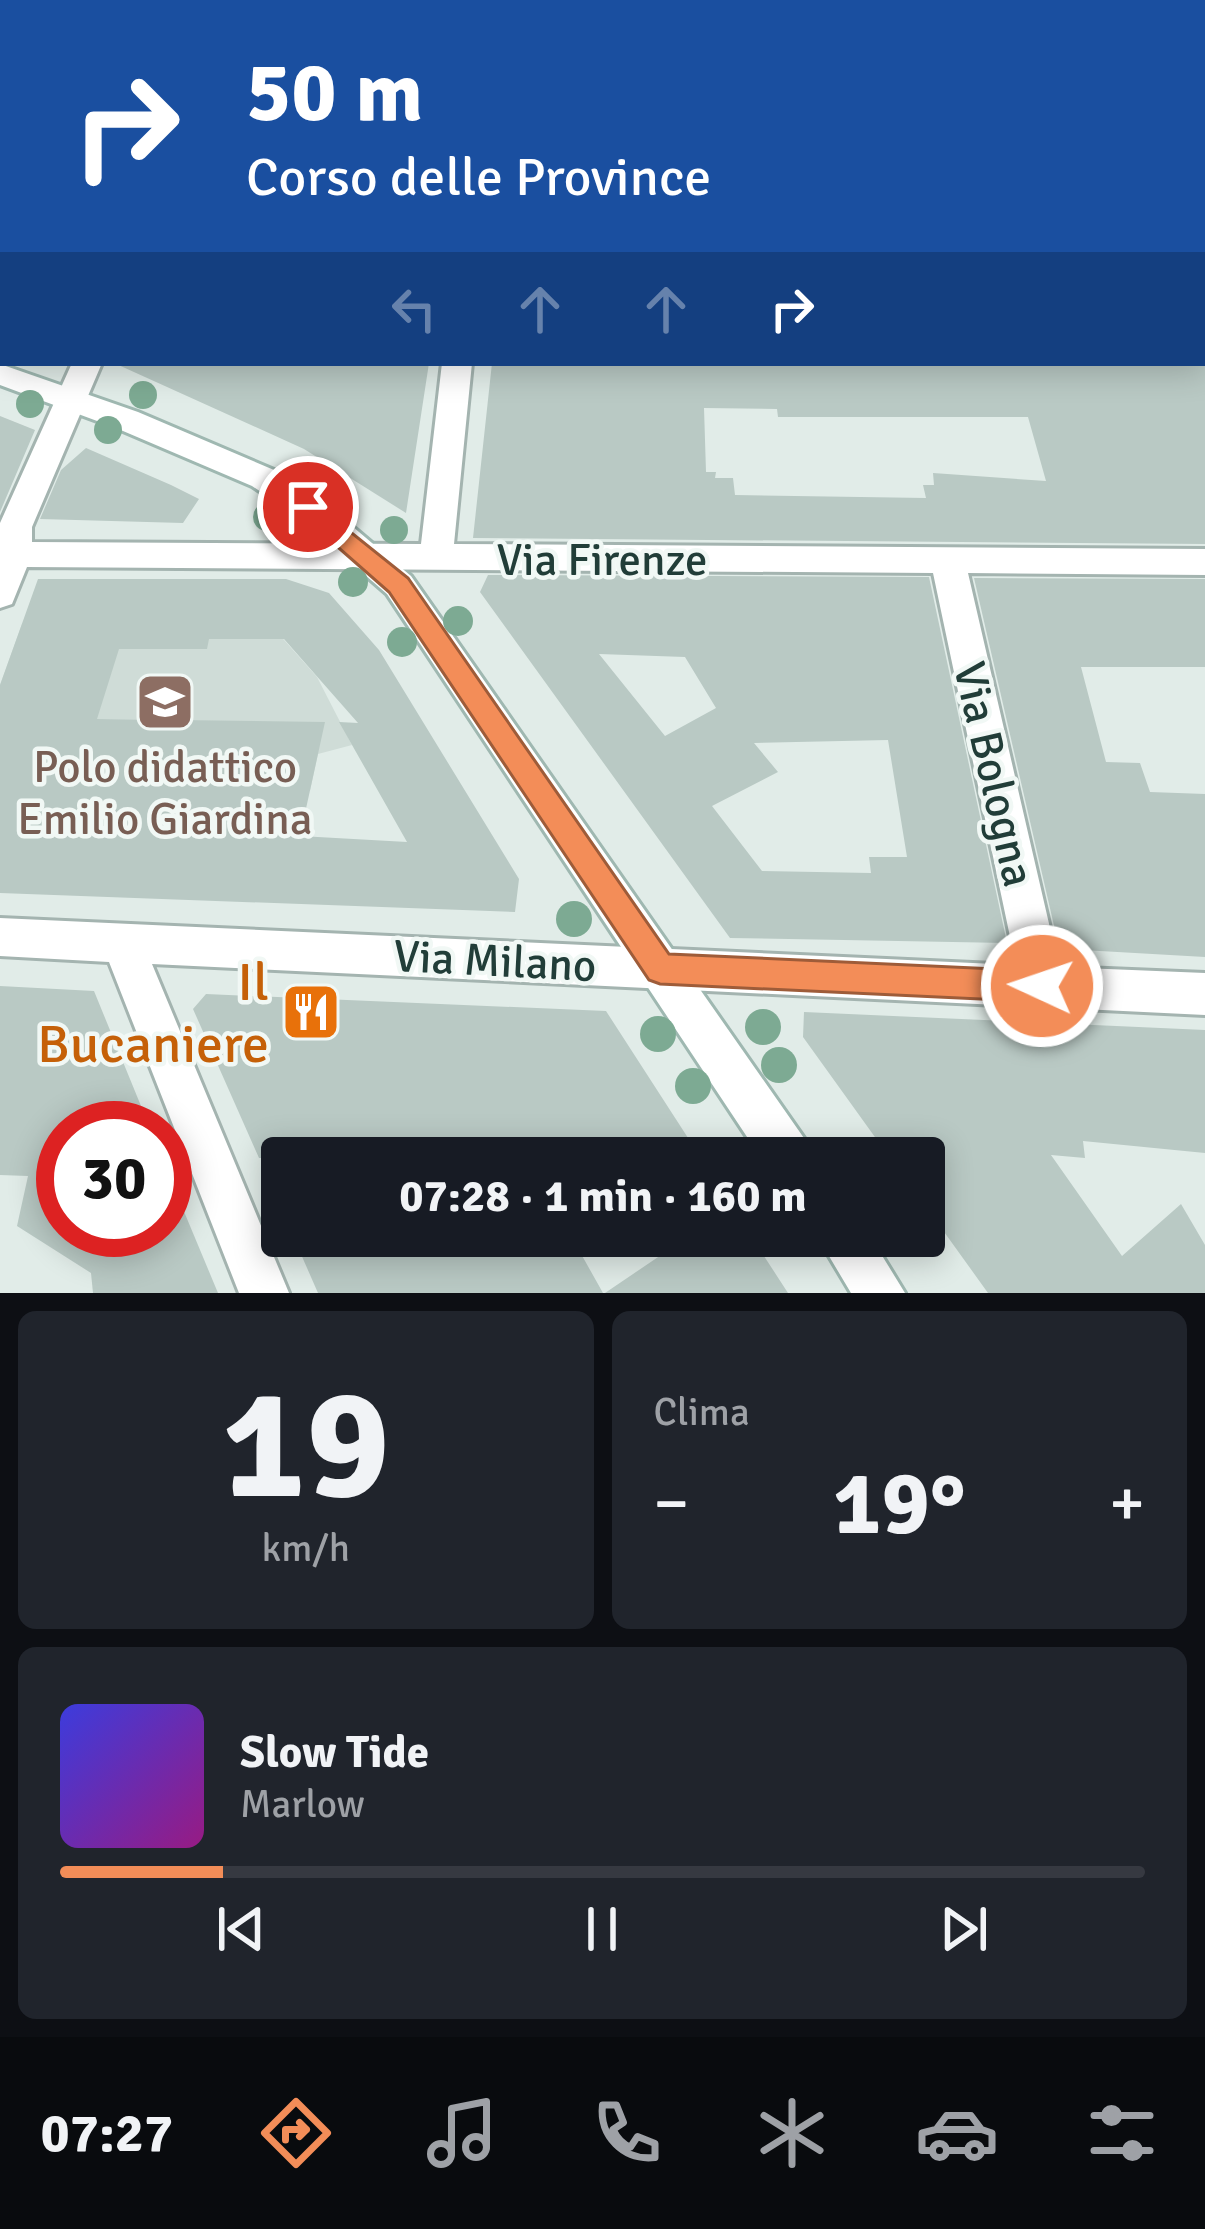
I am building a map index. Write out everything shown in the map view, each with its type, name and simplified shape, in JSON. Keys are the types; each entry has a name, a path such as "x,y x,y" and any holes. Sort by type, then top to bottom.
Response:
{"street":[{"path":"0,595 15,527 87,366"},
{"path":"436,558 457,366"},
{"path":"0,374 262,478 308,507 399,585 775,1137"},
{"name":"Via Firenze","path":"7,554 1205,562"},
{"name":"Via Bologna","path":"948,561 1042,986"},
{"name":"Via Milano","path":"0,937 1205,994"},
{"path":"122,942 264,1293"},
{"path":"856,1257 880,1293"}],"shaded area":[{"name":"Polo didattico Emilio Giardina","path":"22,624 277,632 317,677 352,745 318,754 310,791 161,787 177,720 97,719 90,743 0,685"}],"building":[{"path":"121,366 429,366 406,513 304,449"},
{"path":"492,366 1205,366 1205,544 473,538","holes":["704,408 777,409 778,417 1028,417 1046,481 933,473 934,485 923,485 926,498 735,495 733,478 715,478 716,472 706,472"]},
{"path":"0,416 35,430 0,512"},
{"path":"86,448 199,499 183,523 40,519 61,470"},
{"path":"488,575 929,577 1007,943 730,938 480,592","holes":["599,654 685,657 716,708 665,736","888,740 907,857 869,857 871,873 762,871 712,806 778,772 754,743"]},
{"path":"974,578 1205,579 1205,667 1081,667 1106,762 1140,763 1150,792 1205,794 1205,957 1065,949 1058,943"},
{"path":"38,579 286,579 329,593 379,650 519,879 515,912 0,893 0,685","holes":["209,639 284,639 358,723 339,722 407,842 300,836 325,722 97,719 119,649 207,649"]},
{"path":"0,986 94,991 139,1101 36,1101 36,1238 17,1226 28,1176 0,1175"},
{"path":"206,994 606,1011 687,1137 261,1137 259,1158 193,1009"},
{"path":"804,1012 1205,1030 1205,1153 1083,1141 1085,1158 1051,1155 1122,1256 1181,1204 1205,1245 1205,1293 988,1293 945,1233 945,1137 875,1137 803,1037"},
{"path":"192,1231 218,1293 93,1293 91,1273 66,1257 192,1257"},
{"path":"302,1257 583,1257 603,1293 318,1293"},
{"path":"658,1257 765,1257 788,1293 605,1293"}],"place":[{"name":"Polo didattico Emilio Giardina","path":"165,702"},
{"name":"Il Bucaniere","path":"311,1012"}],"route":[{"path":"308,507 399,585 660,969 1042,986"}]}
